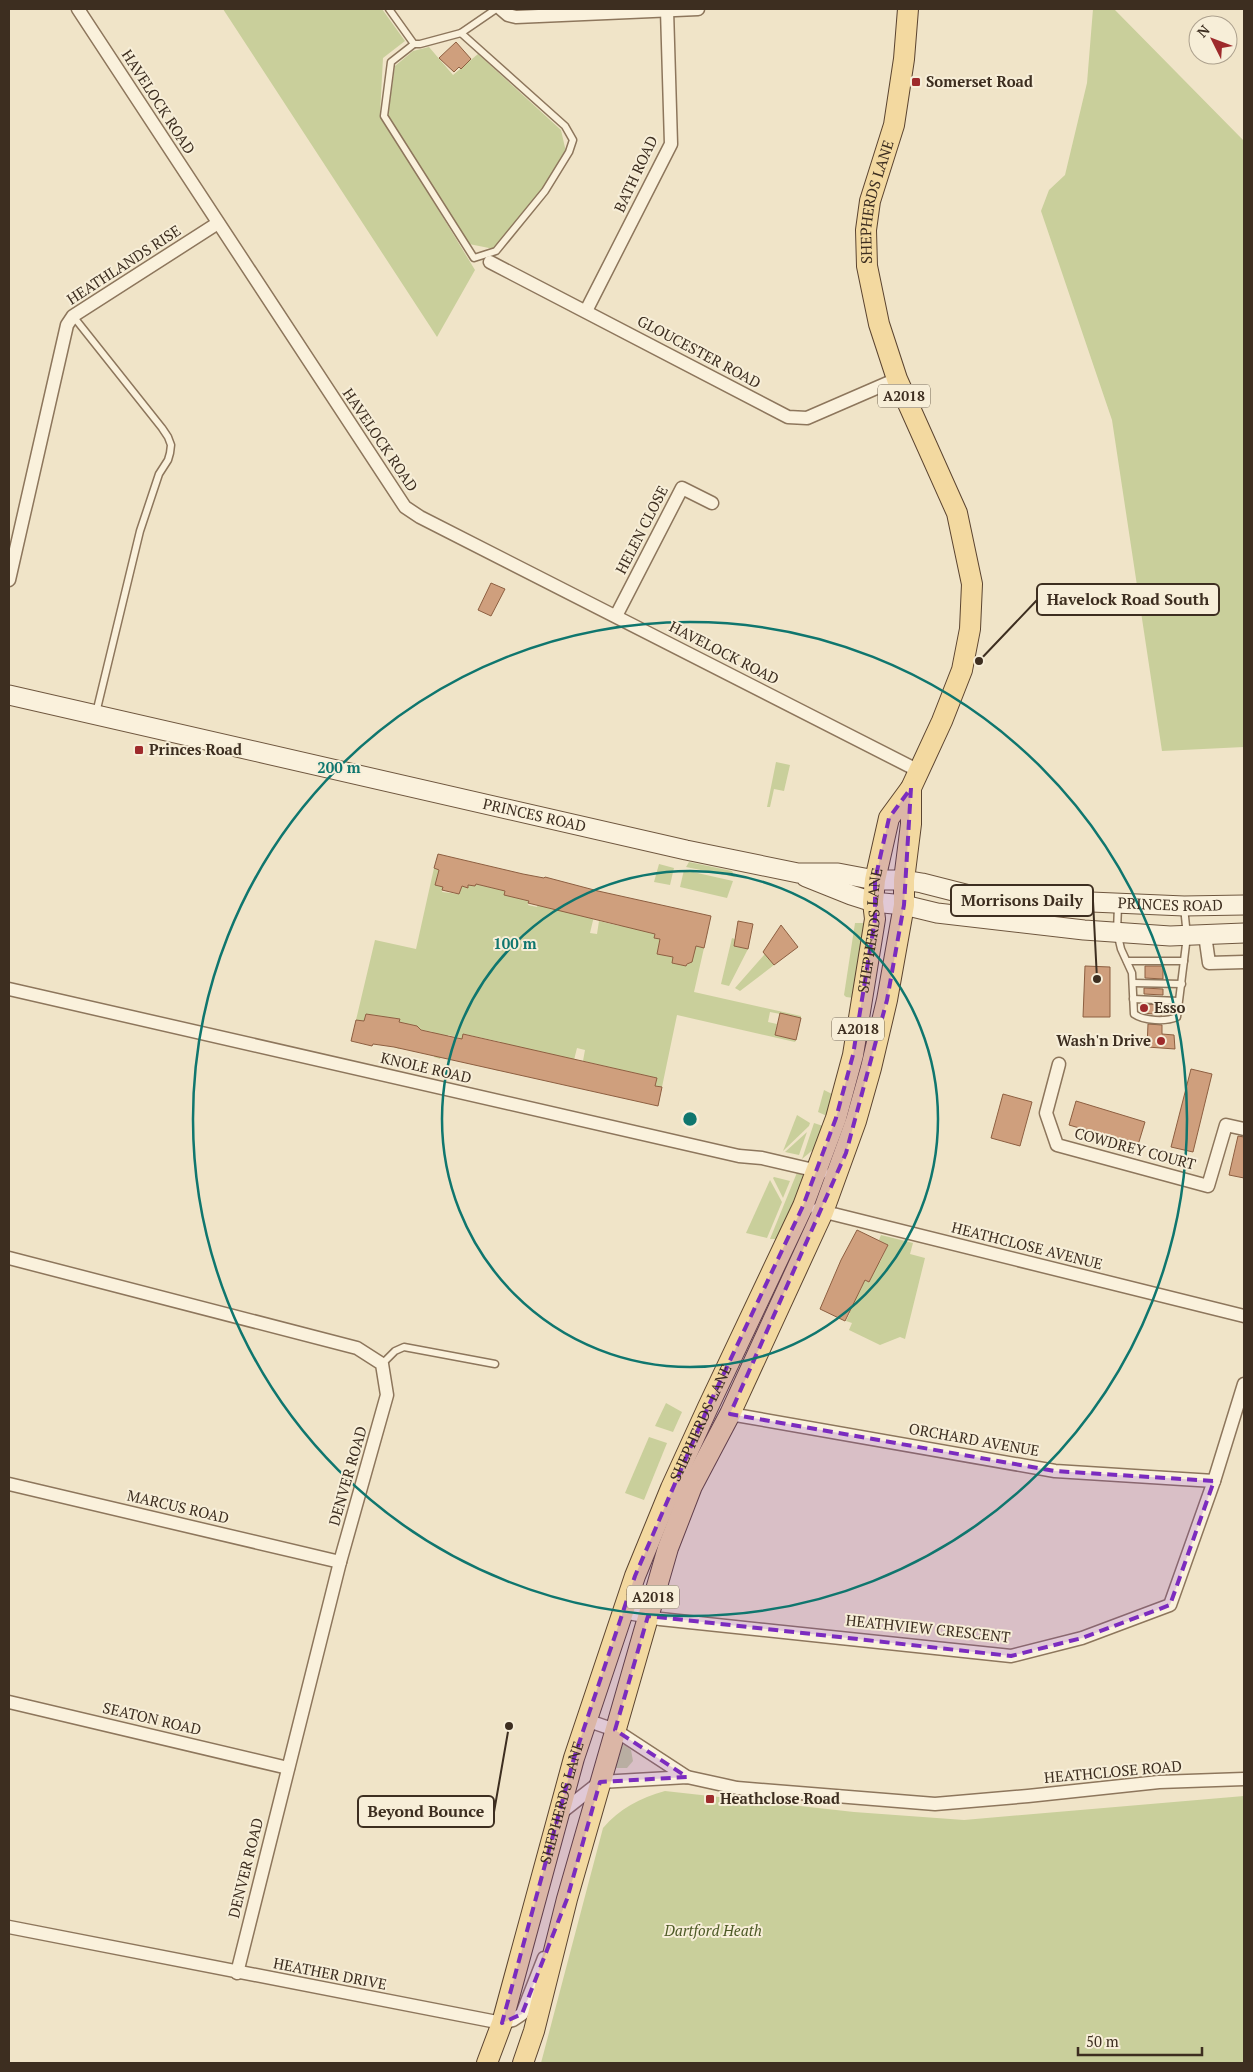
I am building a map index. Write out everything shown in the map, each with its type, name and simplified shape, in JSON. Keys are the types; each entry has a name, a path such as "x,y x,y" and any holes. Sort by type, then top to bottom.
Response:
{"main road":[{"name":"SHEPHERDS LANE","path":"487,2063 502,2023 558,1815 586,1720 636,1576 672,1488 803,1206 836,1118 853,1055 875,918 873,902 875,880 889,818 915,780 942,721 962,670 970,629 972,584 957,513 897,379 879,324 867,266 866,230 870,201 894,125 904,59 908,9"},
{"name":"PRINCES ROAD","path":"9,695 713,857 798,873 838,873 875,880 904,880 977,897 1184,906 1244,905"},
{"name":"SHEPHERDS LANE","path":"523,2063 534,2031 567,1899 668,1548 692,1486 730,1414 823,1212 846,1153 872,1068 887,1000 904,905 904,880 915,780"},
{"name":"PRINCES ROAD","path":"798,873 851,896 873,902 904,905 937,913 1117,932 1196,935 1244,933"}],"street":[{"name":"HAVELOCK ROAD","path":"78,9 394,493 405,507 420,517 616,616 915,780"},
{"path":"501,9 508,15 516,17 698,9"},
{"name":"BATH ROAD","path":"586,311 671,144 667,10"},
{"name":"HEATHLANDS RISE","path":"9,580 14,530 67,325 73,316 218,223"},
{"name":"GLOUCESTER ROAD","path":"490,262 788,417 807,418 897,379"},
{"name":"HELEN CLOSE","path":"616,616 682,488 712,504"},
{"name":"PRINCES ROAD","path":"1196,935 1209,963 1244,962"},
{"name":"KNOLE ROAD","path":"9,989 720,1152 747,1158 762,1158 836,1176"},
{"name":"COWDREY COURT","path":"1059,1064 1046,1113 1057,1145 1208,1186 1226,1125 1244,1129"},
{"name":"HEATHCLOSE AVENUE","path":"803,1206 1244,1316"},
{"path":"9,1258 357,1348 382,1364"},
{"name":"DENVER ROAD","path":"238,1973 340,1562 387,1395 382,1364"},
{"name":"HEATHVIEW CRESCENT","path":"623,1612 1011,1656 1082,1638 1170,1605 1214,1481 1244,1384"},
{"name":"ORCHARD AVENUE","path":"730,1414 1055,1471 1214,1481"},
{"name":"MARCUS ROAD","path":"9,1484 340,1562"},
{"name":"SEATON ROAD","path":"9,1702 288,1768"},
{"name":"HEATHCLOSE ROAD","path":"586,1720 615,1730 687,1777"},
{"name":"HEATHCLOSE ROAD","path":"600,1782 687,1777 738,1788 935,1804 1159,1782 1244,1779"},
{"path":"558,1815 600,1782"},
{"path":"502,2023 513,2020 522,2014 567,1899"},
{"name":"HEATHER DRIVE","path":"9,1927 502,2023"}],"lane":[{"path":"389,9 414,44"},
{"path":"461,33 564,126 573,140 569,152 545,191 496,252 474,258 384,116 391,62 414,44 461,33 496,9"},
{"path":"73,316 162,428 171,445 168,460 158,474 140,530 95,715"},
{"path":"1118,904 1117,932 1133,983 1134,1014 1140,1018 1170,1020 1176,1017 1184,961 1196,935 1184,906"},
{"path":"1127,962 1184,961"},
{"path":"1133,983 1182,984"},
{"path":"1133,999 1178,1001"},
{"path":"382,1364 395,1351 404,1347 495,1364"}],"highlighted area":[{"path":"911,788 904,905 887,1000 846,1153 730,1414 1055,1471 1214,1481 1170,1605 1082,1638 1011,1656 648,1616 615,1730 687,1777 600,1782 567,1899 522,2014 502,2023 574,1758 635,1576 708,1407 803,1206 836,1118 853,1055 875,919 875,880 889,818"}],"green space":[{"path":"223,9 382,9 405,41 383,58 380,114 475,270 437,337"},
{"path":"1093,9 1114,9 1244,141 1244,747 1162,751 1112,420 1041,211 1049,190 1065,175 1087,83"},
{"path":"429,47 453,75 478,54 561,130 566,152 543,189 494,249 469,244 388,115 395,66 413,51"},
{"path":"776,762 790,765 784,791 774,789 770,807 767,807"},
{"path":"689,862 732,871 735,877 686,867"},
{"path":"659,864 674,868 670,885 654,882"},
{"path":"434,868 439,870 435,885 443,887 442,892 459,894 462,886 475,886 476,884 505,891 504,895 529,900 528,905 537,907 540,898 595,912 590,933 597,934 599,921 620,926 623,917 655,934 654,938 660,939 657,954 673,957 672,963 686,966 690,962 690,945 704,948 694,992 801,1016 801,1018 770,1012 768,1022 777,1024 775,1035 796,1040 795,1042 677,1015 662,1087 655,1086 657,1078 583,1061 585,1050 577,1048 574,1060 502,1061 500,1071 495,1070 501,1042 464,1034 460,1049 458,1049 460,1038 448,1035 447,1040 444,1039 440,1059 434,1057 437,1043 433,1032 421,1030 418,1033 419,1028 409,1024 403,1030 399,1049 394,1047 400,1019 366,1014 364,1021 356,1020 375,940 416,949"},
{"path":"684,870 733,881 727,898 680,887"},
{"path":"855,923 864,923 864,929 854,998 844,995"},
{"path":"732,938 735,939 734,946 748,949 729,986 721,984"},
{"path":"768,944 770,959 774,965 740,991 735,988 764,955"},
{"path":"824,1090 834,1095 827,1116 818,1112"},
{"path":"797,1115 810,1123 809,1126 783,1151"},
{"path":"814,1123 823,1126 815,1148 802,1159"},
{"path":"807,1132 799,1155 785,1152"},
{"path":"798,1170 805,1175 778,1239 770,1239"},
{"path":"773,1178 790,1181 783,1198"},
{"path":"770,1180 782,1202 767,1238 746,1233"},
{"path":"881,1235 913,1243 910,1254 925,1258 905,1339 900,1337 880,1345 849,1330 852,1323 846,1321 850,1313 845,1310 855,1300 862,1287 855,1276 869,1282 874,1260 880,1262 888,1245 879,1240"},
{"path":"666,1403 682,1412 673,1432 655,1426"},
{"path":"649,1437 667,1443 644,1500 625,1493"},
{"path":"621,1745 625,1745 631,1750 633,1761 627,1768 609,1768"},
{"name":"Dartford Heath","path":"665,1791 854,1812 964,1820 1244,1796 1244,2063 541,2063 603,1828 616,1815 631,1805"}],"building":[{"path":"456,42 471,59 461,69 459,67 454,72 439,58"},
{"path":"491,583 505,589 491,616 478,610"},
{"path":"438,854 711,916 704,948 696,946 692,962 686,966 672,963 673,957 657,954 660,939 654,938 655,934 528,903 529,901 504,895 505,891 476,884 475,886 468,885 468,888 462,886 459,894 442,890 443,887 435,885 439,870 434,868"},
{"path":"738,921 753,924 748,949 734,946"},
{"path":"781,925 798,947 774,965 763,952"},
{"path":"1085,966 1110,967 1110,1017 1083,1017"},
{"path":"1145,966 1163,966 1163,979 1145,978"},
{"path":"1144,988 1163,989 1163,995 1144,994"},
{"path":"1144,1004 1163,1005 1162,1015 1144,1013"},
{"path":"780,1013 801,1018 796,1040 775,1035"},
{"path":"366,1014 400,1019 399,1022 417,1026 421,1030 448,1036 462,1039 463,1034 657,1078 655,1086 662,1087 658,1106 394,1047 373,1044 372,1046 351,1041 356,1020 364,1021"},
{"name":"Wash'n Drive","path":"1148,1024 1162,1025 1162,1034 1174,1035 1175,1049 1147,1047"},
{"path":"1191,1069 1212,1074 1193,1152 1171,1147"},
{"path":"1003,1094 1032,1102 1020,1146 991,1138"},
{"path":"1076,1101 1145,1122 1138,1145 1069,1125"},
{"path":"1238,1136 1244,1137 1244,1178 1229,1175"},
{"path":"857,1230 888,1245 869,1282 865,1280 845,1321 820,1309 841,1260"}],"place":[{"name":"Somerset Road","path":"916,82"},
{"name":"Havelock Road South","path":"979,661"},
{"name":"Princes Road","path":"139,750"},
{"name":"Morrisons Daily","path":"1097,979"},
{"name":"Esso","path":"1144,1008"},
{"name":"Wash'n Drive","path":"1161,1041"},
{"name":"Beyond Bounce","path":"509,1726"},
{"name":"Heathclose Road","path":"710,1799"}]}
